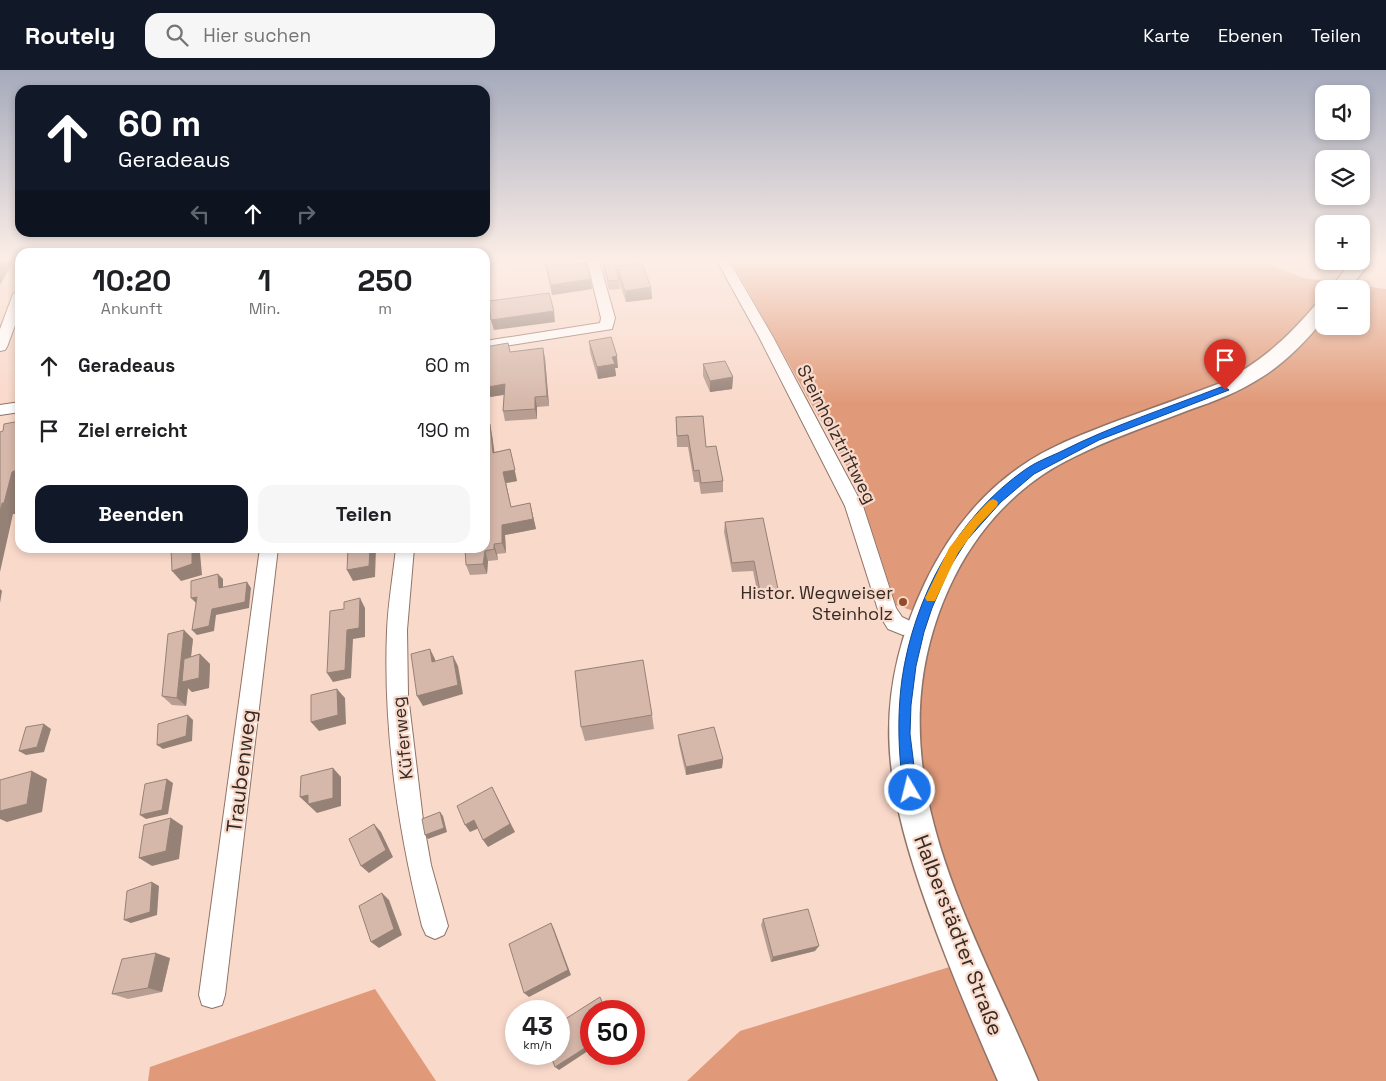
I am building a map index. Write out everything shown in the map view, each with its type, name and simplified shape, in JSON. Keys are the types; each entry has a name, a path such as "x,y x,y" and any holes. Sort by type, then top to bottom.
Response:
{"main road":[{"name":"Halberstädter Straße","path":"1018,1081 956,940 926,857 912,803 905,752 905,705 910,666 918,632 915,618 963,537 997,499 1030,471 1095,438 1225,390 1242,381 1284,352 1315,317"}],"street":[{"path":"0,347 10,308"},
{"path":"490,343 607,326 608,318 605,308"},
{"name":"Steinholztriftweg","path":"750,308 854,506 887,610 894,623 915,618"},
{"path":"0,410 15,408"},
{"name":"Traubenweg","path":"212,995 268,553"},
{"name":"Küferweg","path":"405,553 397,630 397,695 411,820 419,865 435,926"}],"shaded area":[{"path":"758,308 1315,308 1315,335 1370,335 1370,308 1386,308 1386,1081 687,1081 740,1031 979,958 938,854 918,773 914,713 934,618 896,605 857,485"},
{"path":"375,989 436,1081 148,1081 150,1067"}],"building":[{"path":"490,308 553,308 554,311 491,320"},
{"path":"611,337 617,356 612,357 615,364 597,367 589,341"},
{"path":"508,343 510,352 543,348 547,396 535,397 535,409 503,411 505,384 490,387 490,346"},
{"path":"725,361 733,377 710,381 703,364"},
{"path":"703,416 706,447 716,446 723,481 701,483 699,470 694,471 688,435 677,436 676,417"},
{"path":"15,422 15,471 12,472 0,511 0,432 3,431 4,424"},
{"path":"490,424 493,453 510,449 515,470 503,472 511,507 530,503 533,519 502,525 502,543 494,544 494,549 490,550"},
{"path":"763,518 778,589 760,591 754,561 732,563 725,522"},
{"path":"171,553 192,553 192,564 172,571"},
{"path":"348,553 370,553 369,566 347,570"},
{"path":"465,553 485,553 483,564 466,565"},
{"path":"218,574 219,588 247,582 245,602 212,609 209,626 192,630 197,597 191,598 191,581"},
{"path":"360,598 359,628 347,630 345,670 327,673 330,611 344,609 344,602"},
{"path":"184,630 177,698 162,696 168,634"},
{"path":"430,649 432,662 453,656 458,685 417,696 411,654"},
{"path":"200,654 199,678 182,682 184,659"},
{"path":"643,660 652,715 581,727 575,671"},
{"path":"337,689 338,715 311,722 311,695"},
{"path":"188,715 186,736 157,745 158,724"},
{"path":"44,724 37,747 19,751 26,727"},
{"path":"714,727 723,759 686,767 678,735"},
{"path":"333,768 333,798 308,804 308,795 300,797 301,776"},
{"path":"32,771 27,804 0,811 0,780"},
{"path":"167,779 162,810 140,815 145,784"},
{"path":"492,787 510,824 483,840 474,820 465,825 457,806"},
{"path":"440,812 444,828 425,835 422,819"},
{"path":"171,818 166,851 139,858 144,825"},
{"path":"374,824 386,850 361,866 349,839"},
{"path":"152,882 150,912 124,920 127,891"},
{"path":"382,893 394,929 371,942 359,906"},
{"path":"808,909 819,946 773,957 763,919"},
{"path":"551,923 568,970 524,993 509,944"},
{"path":"156,953 148,988 112,994 122,959"},
{"path":"580,1010 580,1051 570,1057 570,1016"}],"slow traffic":[{"path":"931,598 953,551 974,523 993,503"}],"place":[{"name":"Histor. Wegweiser Steinholz","path":"903,602"}],"route":[{"path":"910,790 905,752 905,705 910,666 918,632 926,608 945,566 953,551 974,523 997,499 1030,471 1062,453 1095,438 1225,390"}]}
